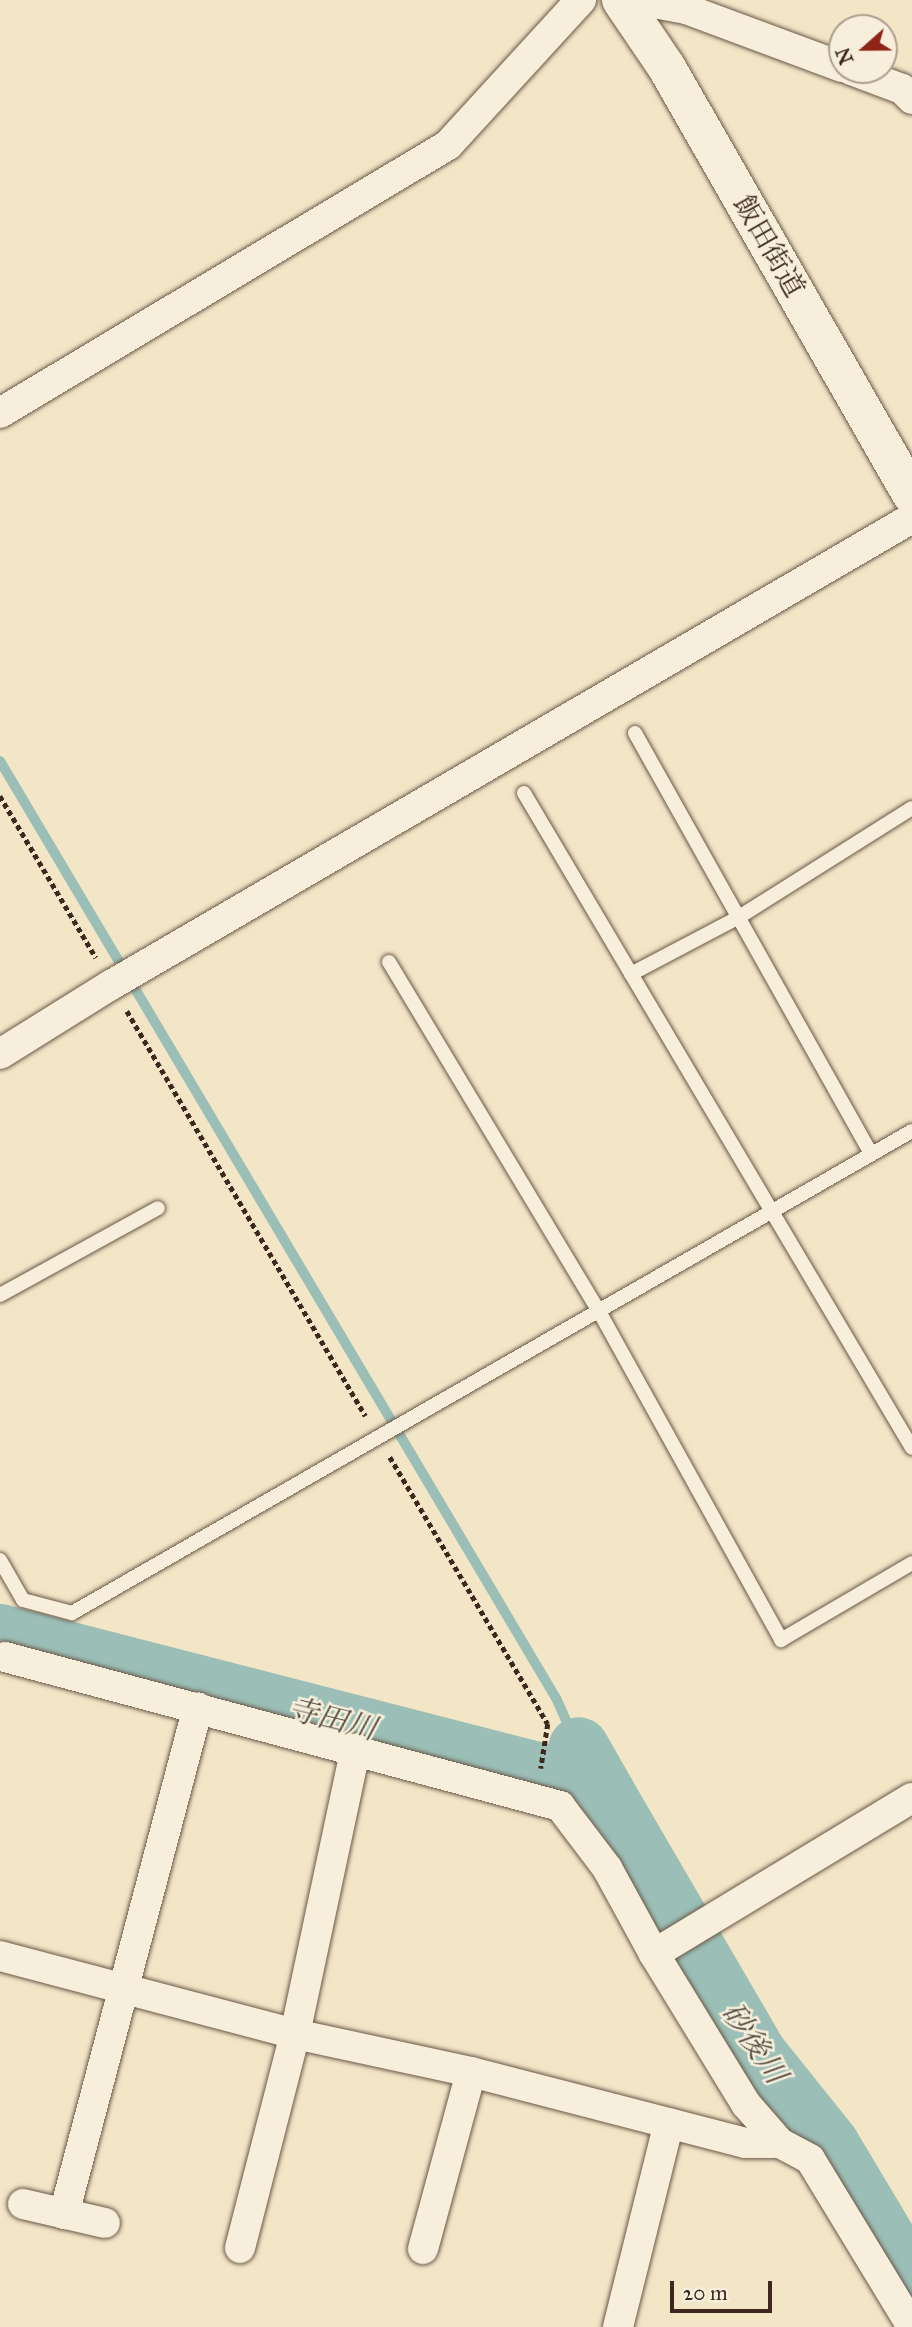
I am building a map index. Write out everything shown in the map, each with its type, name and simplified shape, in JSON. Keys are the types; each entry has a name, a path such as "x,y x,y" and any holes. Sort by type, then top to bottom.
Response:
{"main road":[{"name":"飯田街道","path":"621,0 667,68 912,495"}],"street":[{"path":"0,413 448,145 580,0"},
{"path":"638,0 686,9 828,62"},
{"path":"889,84 902,89 912,99"},
{"path":"0,1054 111,985 912,518"},
{"path":"5,1657 356,1748 560,1806 607,1868 661,1948 746,2104 780,2143 810,2159 912,2327"},
{"path":"64,2214 198,1707"},
{"path":"240,2248 295,2034 356,1748"},
{"path":"661,1948 912,1798"},
{"path":"0,1956 125,1986 295,2034 471,2072 745,2143 780,2143"},
{"path":"423,2249 471,2072"},
{"path":"618,2327 669,2123"},
{"path":"23,2204 105,2223"}],"lane":[{"path":"635,733 871,1154"},
{"path":"524,793 912,1448"},
{"path":"631,974 739,917 912,808"},
{"path":"389,961 600,1313 781,1640 912,1563"},
{"path":"0,1560 23,1600 72,1613 600,1313 912,1131"},
{"path":"0,1295 158,1208"}],"path":[{"path":"0,796 548,1724 542,1764"}],"waterway":[{"path":"0,761 556,1698 578,1747"},
{"name":"寺田川","path":"0,1634 572,1781 606,1796 578,1747"},
{"name":"砂後川","path":"606,1796 757,2055 829,2145 912,2284"}]}
